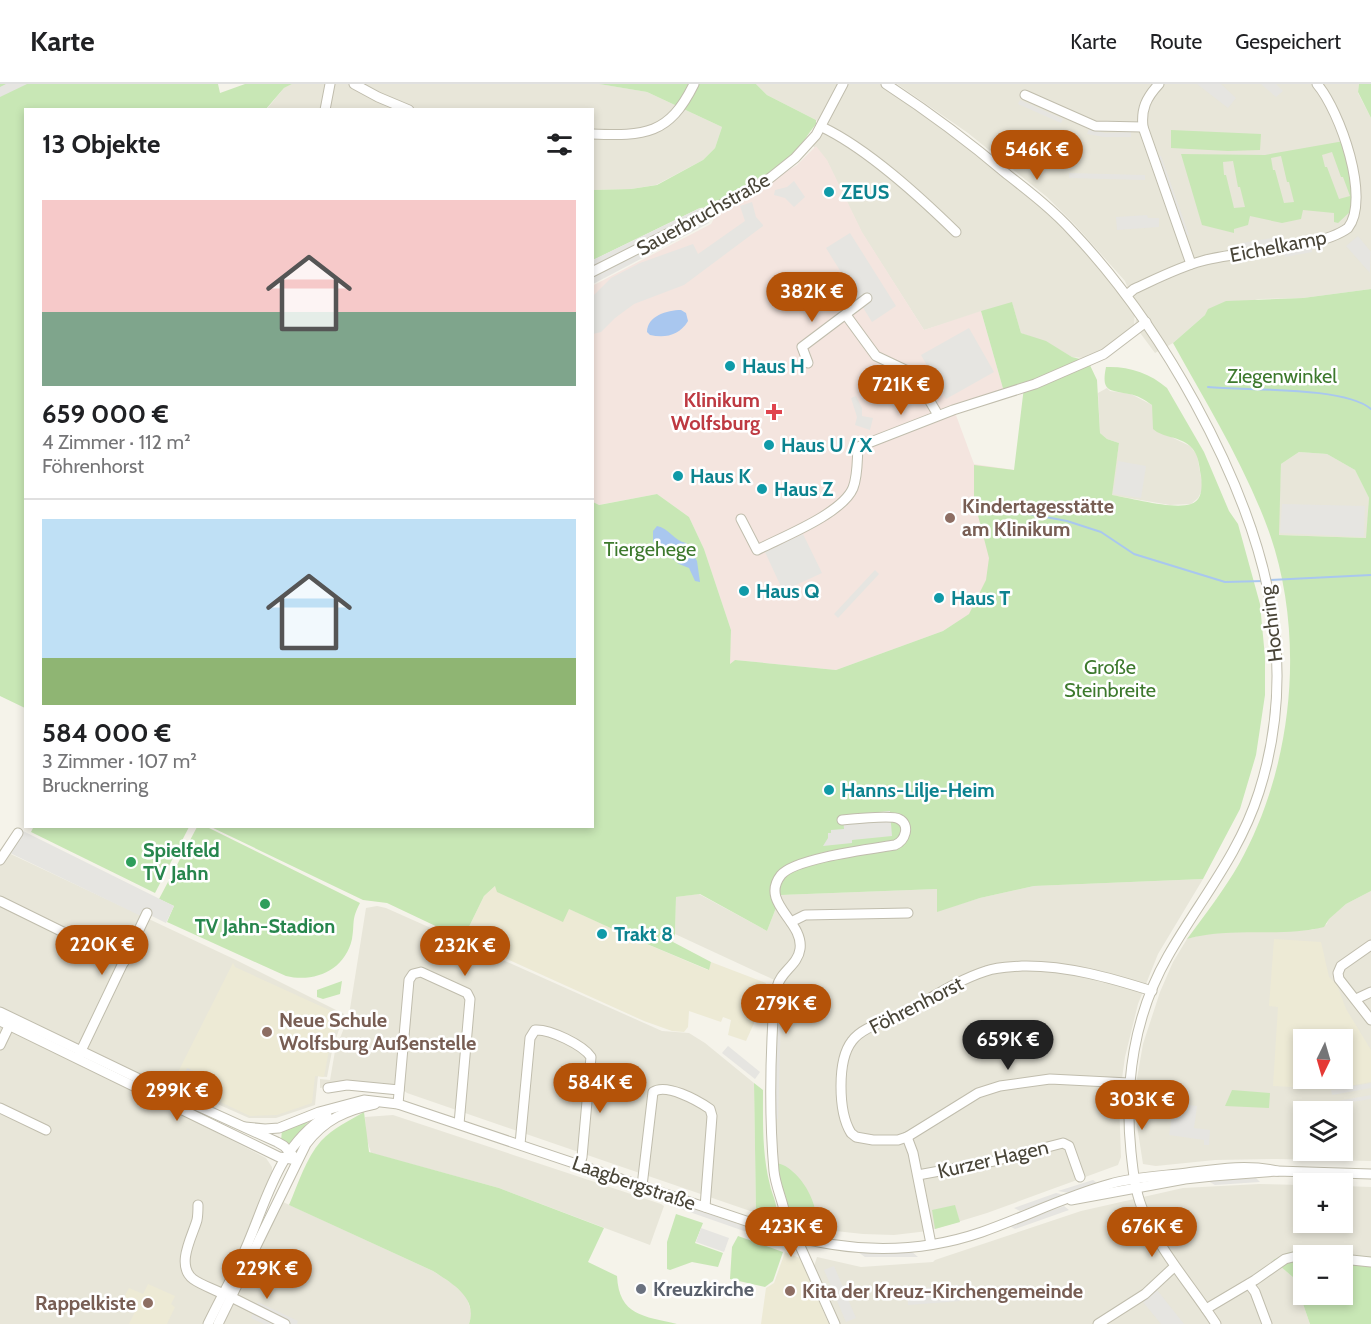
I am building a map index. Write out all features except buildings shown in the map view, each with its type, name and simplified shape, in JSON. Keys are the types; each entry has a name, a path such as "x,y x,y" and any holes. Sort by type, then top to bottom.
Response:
{"street":[{"path":"326,108 330,84"},
{"path":"354,84 404,108"},
{"path":"594,134 647,133 668,122 683,107 694,84"},
{"name":"Sauerbruchstraße","path":"594,271 770,178 795,158 822,127 843,84"},
{"name":"Hochring","path":"886,84 963,138 1042,203 1072,231 1126,295 1173,362 1219,447 1250,521 1264,571 1275,633 1276,683 1274,722 1260,790 1248,822 1224,869 1167,958 1152,991 1136,1038 1129,1083 1128,1122 1135,1184 1150,1224 1174,1267 1216,1324"},
{"path":"1159,84 1148,95 1144,106 1143,127 1191,264"},
{"name":"Eichelkamp","path":"1126,295 1134,289 1191,264 1219,257 1321,240 1343,231 1357,218 1361,211 1363,195 1357,161 1341,118 1317,84"},
{"path":"1025,95 1095,126 1143,127"},
{"path":"822,127 869,157 928,205 956,232"},
{"path":"808,363 802,347 867,298"},
{"path":"846,315 876,356 914,374 938,415"},
{"path":"741,519 757,550 832,511 844,502 852,490 857,473 858,447 938,415 1035,384 1094,359 1121,342 1146,322"},
{"path":"785,1234 786,1215 775,1184 774,1171 770,1083 774,1004 777,984 795,962 800,948 798,934 775,898 777,882 786,870 801,863 895,845 904,839 906,833 903,822 895,818 842,820"},
{"path":"0,860 18,833"},
{"path":"0,901 124,962"},
{"path":"79,1055 147,913"},
{"path":"791,922 805,915 908,913"},
{"path":"1371,945 1341,966 1338,973 1340,979 1371,1020"},
{"name":"Föhrenhorst","path":"1129,1083 1050,1078 1000,1086 978,1093 907,1137 892,1141 862,1138 851,1133 846,1125 841,1104 844,1065 850,1042 862,1032 901,1014 955,984 988,970 1023,966 1071,970 1117,980 1152,991"},
{"path":"398,1104 409,980 413,974 421,972 467,993 470,999 459,1124"},
{"path":"1356,999 1371,992"},
{"path":"0,1011 7,1021 297,1160"},
{"path":"0,1045 7,1021"},
{"path":"520,1144 530,1038 535,1030 544,1030 586,1050 591,1057 580,1164"},
{"path":"79,1055 244,1126 277,1142 286,1155"},
{"path":"328,1088 347,1085 399,1090"},
{"path":"642,1186 652,1092 658,1088 667,1088 710,1109 712,1116 705,1207"},
{"name":"Laagbergstraße","path":"244,1126 279,1128 319,1112 364,1100 398,1104 785,1234 814,1242 854,1248 881,1249 948,1242 1113,1183 1135,1184 1212,1170 1259,1167 1277,1171 1371,1174"},
{"name":"Laagbergstraße","path":"227,1296 297,1160 313,1135 332,1118 352,1110 386,1102"},
{"name":"Laagbergstraße","path":"227,1296 286,1155 311,1126 342,1106"},
{"path":"0,1108 46,1130"},
{"name":"Kurzer Hagen","path":"907,1137 918,1175 931,1244"},
{"name":"Kurzer Hagen","path":"918,1175 994,1161 1063,1143 1069,1146 1080,1177"},
{"path":"198,1205 197,1219 190,1238 186,1261 187,1274 194,1280 285,1324"},
{"path":"796,1237 835,1324"},
{"path":"810,1266 810,1254 814,1242"},
{"path":"1206,1309 1249,1284 1285,1259 1293,1257"},
{"path":"1353,1260 1371,1262"},
{"path":"1098,1324 1145,1294 1174,1267"},
{"path":"1249,1284 1255,1292 1267,1324"},
{"path":"208,1324 227,1296"},
{"path":"218,1324 227,1296"}],"shaded area":[{"path":"6,84 27,84 0,97 0,87"},
{"path":"292,84 599,84 647,92 722,127 715,148 703,160 656,185 631,189 594,190 594,108 268,108 284,88"},
{"path":"756,84 882,84 1042,203 1115,280 1135,311 1134,326 1094,359 1072,357 1048,343 1021,333 1012,303 924,330 862,233 827,161 813,146 826,130 816,120 767,95"},
{"path":"897,84 1359,84 1358,93 1371,118 1371,289 1303,298 1258,299 1205,315 1173,343 1155,353 1135,326 1137,311 1125,281 1076,226 1047,197 968,133"},
{"path":"1197,84 1221,84 1236,98 1228,108"},
{"path":"1261,84 1276,84 1283,91 1276,97"},
{"path":"1020,100 1063,119 1061,123 1018,104"},
{"path":"1089,129 1105,133 1131,132 1131,137 1104,137 1087,134"},
{"name":"Klinikum Wolfsburg","path":"816,146 827,160 862,232 924,330 981,311 1004,392 953,407 974,464 1014,470 1005,591 943,631 836,670 735,660 729,665 731,630 704,549 689,517 657,494 598,505 594,503 594,285 711,224 717,213 797,165"},
{"path":"1161,156 1189,235 1185,237 1156,157"},
{"path":"1069,173 1145,175 1145,180 1069,178"},
{"path":"794,181 805,197 794,207 785,198 774,195 775,190 787,187"},
{"path":"752,202 756,217 763,226 684,285 634,304 601,332 594,334 594,295 611,278 640,263 693,244 698,254 745,221 740,206"},
{"path":"700,208 703,213 594,269 594,260"},
{"path":"1147,215 1148,218 1159,218 1159,227 1117,230 1116,217"},
{"path":"705,216 709,223 594,283 594,273"},
{"path":"850,233 896,306 872,322 826,248"},
{"path":"1358,236 1371,252 1370,273 1346,246"},
{"path":"1278,237 1278,242 1243,247 1242,243"},
{"path":"1311,247 1312,252 1285,257 1284,252"},
{"path":"969,328 994,372 946,399 921,355"},
{"path":"1107,388 1110,391 1131,394 1152,405 1154,418 1165,434 1190,446 1197,455 1203,488 1198,498 1191,504 1170,505 1111,495 1119,443 1107,439 1100,433 1098,393"},
{"path":"856,396 862,408 862,416 873,418 870,430 855,425 857,417 851,398"},
{"path":"1299,452 1327,454 1355,470 1369,498 1367,538 1278,535 1281,464"},
{"path":"1118,461 1146,466 1141,498 1113,494"},
{"path":"1282,504 1365,506 1364,537 1280,533"},
{"path":"803,534 822,573 783,591 765,552"},
{"path":"875,570 879,574 838,618 834,614"},
{"path":"890,811 892,836 823,846 831,830 844,829 843,815"},
{"path":"19,829 174,906 166,923 150,915 147,919 6,851"},
{"path":"0,849 236,960 344,1014 332,1051 327,1077 318,1076 315,1105 276,1118 249,1118 161,1079 157,1085 0,1010"},
{"path":"1203,879 1158,954 1138,1004 1125,1057 1119,1100 1121,1157 1118,1165 987,1213 928,1231 894,1235 863,1234 797,1225 788,1208 773,1158 776,1004 781,983 675,934 676,897 699,894 767,931 781,895 937,889 937,911 980,898 1034,886"},
{"path":"495,886 529,890 708,970 711,962 766,983 761,999 764,1001 759,1015 754,1014 755,1021 746,1041 728,1035 731,1020 723,1017 721,1022 689,1011 688,1027 684,1032 672,1031 644,1021 463,939 484,896"},
{"path":"1371,891 1371,1161 1353,1161 1353,1101 1293,1101 1293,1159 1215,1160 1156,1166 1143,1164 1136,1119 1136,1084 1143,1044 1160,992 1173,962 1187,939 1237,931 1312,930 1327,924 1328,919 1346,904"},
{"path":"377,906 662,1031 689,1033 705,1043 754,1083 756,1213 407,1093 402,1089 347,1083 320,1088 320,1079 330,1080 335,1051 349,1015 366,908"},
{"path":"1274,939 1321,942 1329,977 1337,985 1346,1009 1371,1050 1371,1082 1353,1085 1353,1029 1293,1029 1293,1087 1273,1086 1278,1007 1269,1006"},
{"name":"Neue Schule Wolfsburg Außenstelle","path":"233,963 235,967 340,1015 329,1050 324,1077 315,1076 312,1103 277,1115 250,1116 174,1080"},
{"path":"774,1015 781,1015 778,1119 772,1119"},
{"path":"0,1021 266,1158 272,1167 272,1177 237,1261 204,1324 0,1324"},
{"path":"728,1046 760,1072 755,1079 722,1053"},
{"path":"187,1068 211,1079 204,1094 180,1083"},
{"path":"1371,1083 1371,1088 1332,1095 1331,1090 1353,1089 1353,1086"},
{"path":"1371,1095 1371,1099 1338,1101"},
{"path":"1174,1103 1197,1106 1194,1128 1210,1130 1209,1145 1204,1145 1204,1140 1169,1135"},
{"path":"393,1115 661,1204 664,1206 650,1245 499,1188 371,1153 366,1137 365,1117"},
{"path":"1256,1178 1260,1182 1215,1185 1208,1181"},
{"path":"1093,1180 1098,1184 1069,1193 1058,1191"},
{"path":"1293,1185 1293,1233 1353,1233 1353,1186 1371,1187 1371,1257 1353,1255 1353,1245 1293,1245 1293,1252 1273,1260 1293,1277 1293,1305 1303,1305 1310,1324 837,1324 814,1266 817,1257 861,1267 933,1262 1081,1211 1183,1188"},
{"path":"1056,1193 1065,1195 1020,1211 1014,1208"},
{"path":"283,1202 433,1271 453,1284 466,1296 472,1314 469,1324 223,1324"},
{"path":"680,1204 762,1232 764,1238 681,1209"},
{"path":"1064,1206 1069,1210 1015,1229 1009,1226"},
{"name":"Kreuzkirche","path":"701,1228 729,1238 724,1252 696,1242"},
{"name":"Kita der Kreuz-Kirchengemeinde","path":"785,1252 800,1258 829,1324 761,1324 766,1288 774,1283"},
{"path":"858,1252 882,1254 912,1252 918,1257 865,1257"},
{"path":"834,1266 856,1318 846,1322 824,1270"},
{"name":"Rappelkiste","path":"148,1284 175,1296 171,1304 175,1307 167,1324 129,1324 137,1308 122,1301 129,1288 143,1294"},
{"path":"959,1285 960,1301 908,1305 907,1289"},
{"path":"1157,1290 1184,1324 1161,1324 1143,1302"},
{"path":"258,1302 298,1321 297,1324 264,1324 251,1318"}],"green space":[{"path":"0,84 218,84 220,93 245,84 292,84 284,88 267,108 24,108 24,708 0,696"},
{"path":"599,84 756,84 767,95 816,120 816,124 790,158 760,181 733,196 700,208 594,260 594,190 631,189 657,185 703,160 715,148 722,127 647,92"},
{"path":"1359,84 1371,84 1371,118 1358,92"},
{"path":"1171,130 1261,134 1260,150 1171,148"},
{"path":"1344,141 1356,184 1353,209 1338,223 1334,222 1334,213 1303,210 1301,219 1282,223 1250,216 1248,225 1234,229 1234,233 1202,225 1181,154 1265,155","holes":["1332,152 1341,177 1343,177 1350,196 1339,199 1327,167 1325,167 1322,155","1281,156 1294,202 1284,203 1271,158","1233,161 1245,207 1234,208 1226,175 1224,175 1223,162"]},
{"name":"Ziegenwinkel","path":"1371,289 1371,891 1346,904 1329,919 1324,927 1290,932 1221,933 1187,939 1239,864 1258,825 1273,783 1283,740 1289,695 1290,650 1287,606 1278,562 1265,521 1234,453 1173,343 1205,315 1208,309 1226,301 1303,298","holes":["1299,452 1327,454 1355,470 1369,498 1366,538 1279,535 1281,464"]},
{"path":"1012,302 1021,333 1046,341 1072,357 1088,361 1097,380 1100,433 1107,439 1119,443 1112,495 1174,506 1191,504 1198,499 1202,484 1198,460 1193,449 1181,440 1153,429 1152,405 1135,395 1116,392 1108,388 1105,381 1106,367 1138,372 1153,378 1167,388 1204,452 1229,511 1238,524 1260,604 1265,657 1265,695 1256,755 1240,809 1203,879 1034,886 980,898 937,912 937,889 781,895 767,931 700,894 676,897 673,942 711,962 709,970 569,909 563,922 497,892 495,886 484,896 463,939 387,903 363,900 213,828 594,828 594,502 599,505 657,494 689,517 704,549 731,630 730,664 735,660 836,670 943,631 969,614 986,580 989,558 974,500 974,465 1014,470 1024,387 1004,392 981,311"},
{"name":"Spielfeld TV Jahn","path":"33,828 188,828 155,893 31,832"},
{"name":"TV Jahn-Stadion","path":"196,828 209,828 360,903 354,917 352,939 343,959 336,966 318,976 297,978 286,976 167,922 174,906 159,899"},
{"path":"342,981 340,994 323,999 317,997 317,990"},
{"path":"754,1083 763,1090 766,1162 777,1209 776,1217 772,1218 756,1213"},
{"path":"1232,1090 1270,1093 1269,1108 1225,1106"},
{"path":"364,1112 369,1152 499,1188 604,1228 588,1262 617,1276 623,1299 635,1312 677,1324 469,1324 471,1315 467,1299 441,1276 289,1205 307,1163 321,1141 336,1128"},
{"path":"309,1121 289,1144 281,1141 282,1130"},
{"path":"775,1163 791,1170 808,1190 820,1229 797,1225 788,1208"},
{"path":"955,1205 960,1222 935,1229 932,1210"},
{"path":"676,1214 703,1223 695,1243 723,1253 718,1267 692,1262 667,1269 667,1242"},
{"path":"738,1236 783,1252 773,1281 765,1287 730,1279 732,1247"},
{"path":"1293,1252 1293,1277 1273,1260"},
{"path":"1353,1255 1371,1257 1371,1324 1310,1324 1303,1305 1353,1305"}],"water":[{"path":"681,310 686,313 688,321 676,333 661,336 650,335 647,332 654,318 670,311"},
{"path":"657,526 686,543 697,561 700,582 695,581 689,568 679,564 653,542 653,531"}],"waterway":[{"path":"1208,387 1318,393 1340,396 1371,409"},
{"path":"981,505 1067,521 1101,532 1134,554 1225,582 1264,581"},
{"path":"1269,580 1371,575"}],"place":[{"name":"ZEUS","path":"829,192"},
{"name":"Haus H","path":"730,366"},
{"name":"Klinikum Wolfsburg","path":"774,412"},
{"name":"Haus U / X","path":"769,445"},
{"name":"Haus K","path":"678,476"},
{"name":"Haus Z","path":"762,489"},
{"name":"Kindertagesstätte am Klinikum","path":"950,518"},
{"name":"Haus Q","path":"744,591"},
{"name":"Haus T","path":"939,598"},
{"name":"Hanns-Lilje-Heim","path":"829,790"},
{"name":"Spielfeld TV Jahn","path":"131,862"},
{"name":"TV Jahn-Stadion","path":"265,904"},
{"name":"Trakt 8","path":"602,934"},
{"name":"Neue Schule Wolfsburg Außenstelle","path":"267,1032"},
{"name":"Kreuzkirche","path":"641,1289"},
{"name":"Kita der Kreuz-Kirchengemeinde","path":"790,1291"},
{"name":"Rappelkiste","path":"148,1303"}],"park label":[{"name":"Tiergehege","path":"650,549"},
{"name":"Große Steinbreite","path":"1110,678"}]}
